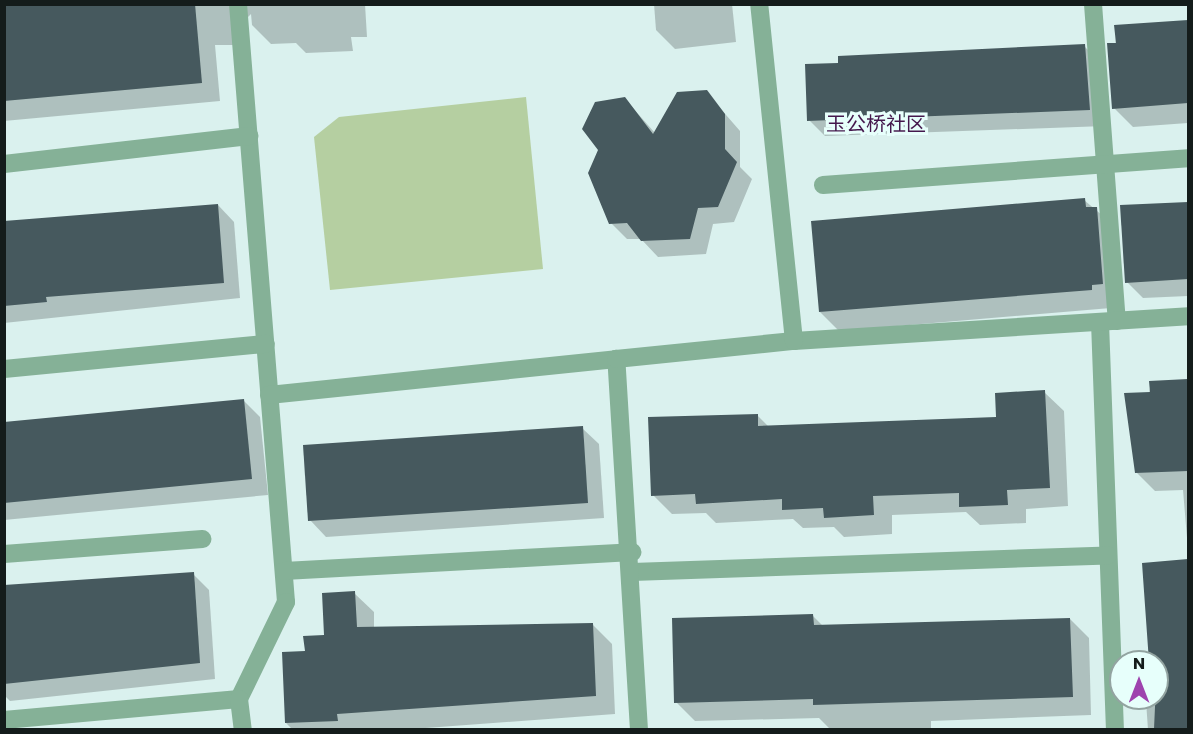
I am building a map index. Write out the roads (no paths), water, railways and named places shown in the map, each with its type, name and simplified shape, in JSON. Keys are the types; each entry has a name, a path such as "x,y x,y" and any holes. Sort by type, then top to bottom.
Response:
{"street":[{"path":"238,4 286,602 239,699 243,729"},
{"path":"759,4 794,341"},
{"path":"1093,4 1105,164 1108,555 1115,729"},
{"path":"4,164 249,136"},
{"path":"823,185 1188,158"},
{"path":"269,395 794,341 1188,316"},
{"path":"4,369 266,344"},
{"path":"616,359 632,552 639,729"},
{"path":"4,554 202,539"},
{"path":"284,571 632,552"},
{"path":"632,572 1108,555"},
{"path":"4,720 239,699"}],"district":[{"name":"玉公桥社区","path":"876,124"}]}
